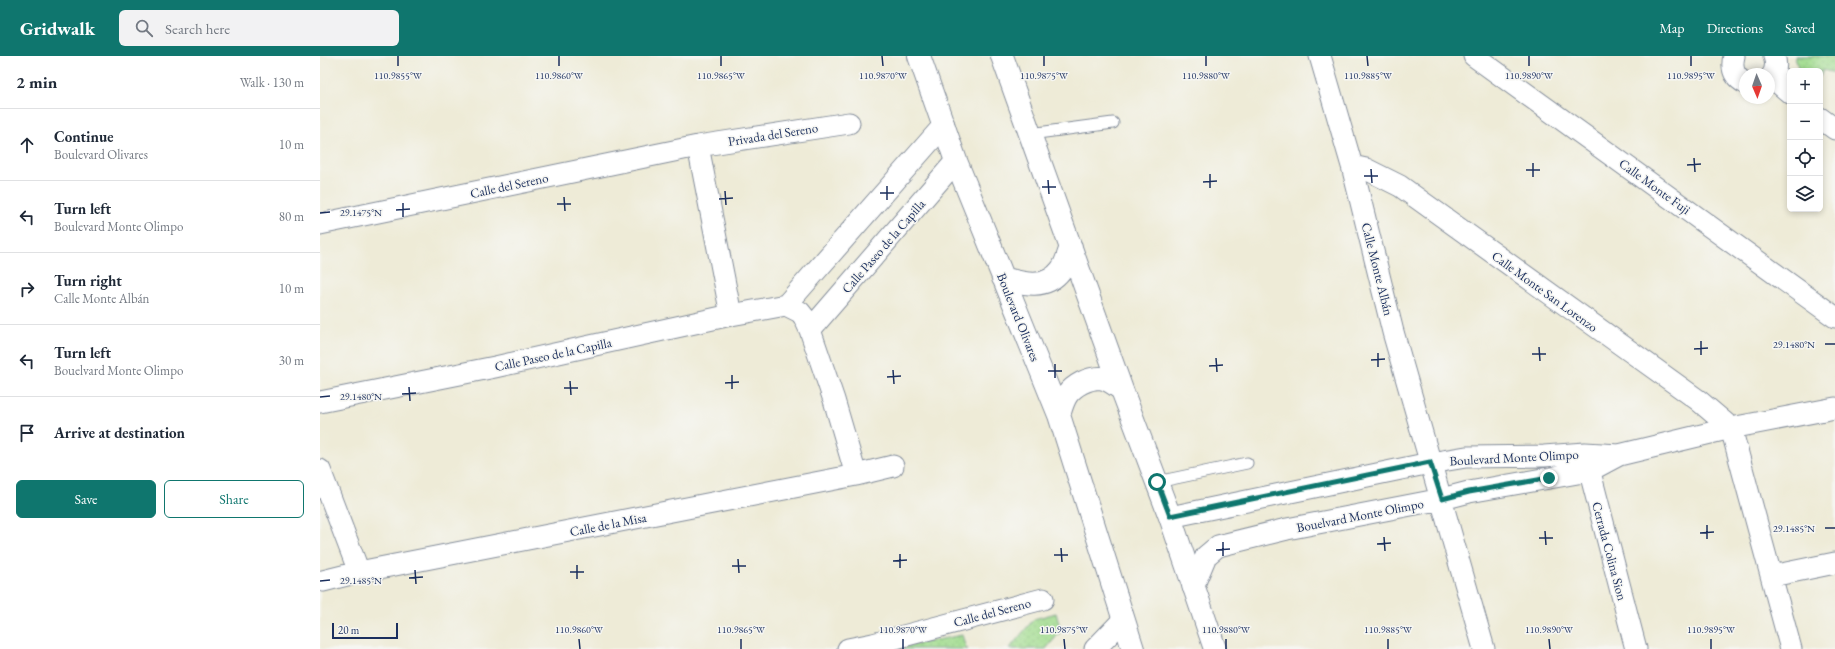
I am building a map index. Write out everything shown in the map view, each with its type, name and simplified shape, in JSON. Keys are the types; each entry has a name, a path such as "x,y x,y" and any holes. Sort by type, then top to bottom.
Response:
{"street":[{"name":"Boulevard Olivares","path":"919,56 956,161 1059,415 1133,649"},
{"path":"1002,56 1122,390 1170,516 1215,649"},
{"name":"Calle Monte Albán","path":"1320,56 1352,166 1393,332 1484,649"},
{"name":"Calle Monte Fuji","path":"1474,56 1835,317"},
{"path":"1734,56 1733,70 1739,78"},
{"path":"1774,56 1776,64 1774,68"},
{"path":"1775,82 1787,91"},
{"path":"1823,120 1835,129"},
{"name":"Privada del Sereno","path":"698,146 848,123"},
{"path":"856,475 834,400 810,330 804,317 793,309 944,125"},
{"path":"698,146 731,315"},
{"name":"Calle del Sereno","path":"320,224 698,146"},
{"name":"Calle Paseo de la Capilla","path":"810,330 956,161"},
{"name":"Calle Monte San Lorenzo","path":"1352,166 1366,169 1400,186 1698,400 1731,428"},
{"path":"1003,278 1024,284 1038,284 1053,278 1062,269 1071,247"},
{"name":"Calle Paseo de la Capilla","path":"320,402 495,367 731,315 793,309"},
{"path":"1059,415 1066,396 1072,389 1084,381 1100,378 1110,381 1122,390"},
{"name":"Boulevard Monte Olimpo","path":"1170,516 1430,462 1466,457 1544,456 1587,462 1731,428 1835,408"},
{"path":"1731,428 1791,649"},
{"name":"Bouelvard Monte Olimpo","path":"1193,587 1206,556 1218,546 1439,490 1469,492 1587,462"},
{"name":"Cerrada Colina Sion","path":"1587,462 1636,649"},
{"name":"Calle de la Misa","path":"323,581 359,572 856,475 894,466"},
{"path":"320,470 359,572"},
{"path":"1772,576 1835,563"},
{"name":"Calle del Sereno","path":"848,649 874,646 1043,599"},
{"path":"1095,649 1123,620"}],"lane":[{"path":"1030,134 1113,123"},
{"path":"1157,482 1247,463"}],"green space":[{"path":"1795,56 1835,56 1835,73 1823,70 1823,68 1798,68"},
{"path":"1056,613 1061,631 1046,649 1009,649 1034,619"},
{"path":"962,635 966,648 968,649 893,649"}],"route":[{"path":"1157,482 1170,516 1430,462 1442,499 1469,492 1549,478"}]}
